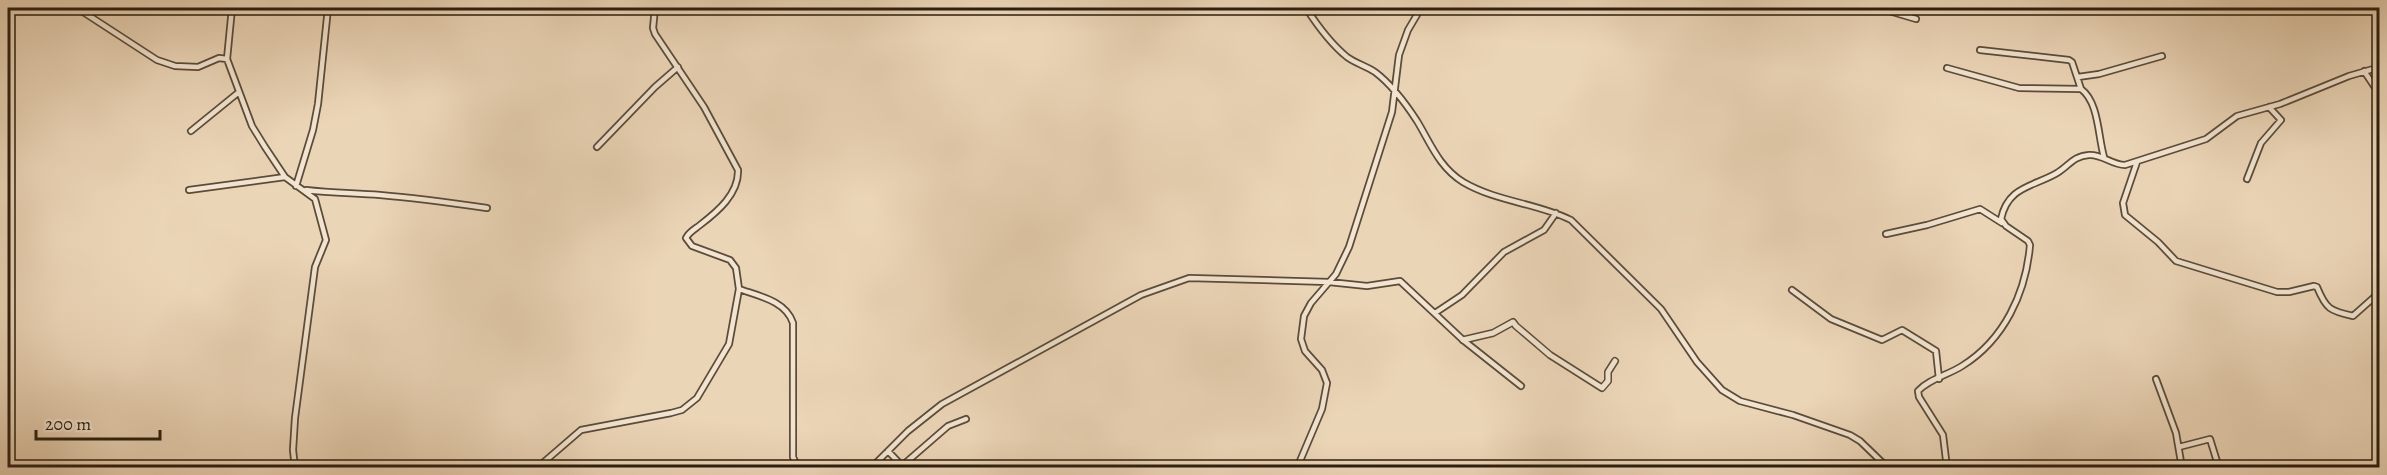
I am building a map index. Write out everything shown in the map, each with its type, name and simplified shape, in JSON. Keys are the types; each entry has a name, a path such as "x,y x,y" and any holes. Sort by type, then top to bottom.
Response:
{"street":[{"path":"77,8 157,60 175,66 198,67 214,59 227,59"},
{"path":"232,8 227,59 252,126 285,177 296,186 319,193 355,193 487,208"},
{"path":"296,186 313,130 318,104 328,8"},
{"path":"537,468 580,430 671,413 689,406 697,398 725,354 730,338 739,289 736,268 730,260 692,246 686,238 730,196 738,175 736,163 704,107 653,28 656,8"},
{"path":"1306,8 1341,52 1349,59 1375,72 1395,92 1416,120 1428,144 1442,164 1462,181 1492,195 1556,213 1577,225 1661,309 1697,362 1722,390 1740,402 1792,415 1850,435 1860,441 1884,466"},
{"path":"1297,468 1322,409 1327,383 1322,370 1305,351 1301,328 1311,303 1340,267 1349,247 1392,112 1399,55 1408,30 1420,8"},
{"path":"1879,8 1916,20"},
{"path":"1980,50 2073,62 2081,89 2089,97 2093,109 2104,158"},
{"path":"2078,77 2099,74 2162,56"},
{"path":"597,147 655,87 678,67"},
{"path":"2002,223 2003,209 2020,189 2056,174 2073,158 2092,155 2119,165 2137,162 2206,139 2237,116 2379,67"},
{"path":"1947,68 2019,88 2081,89"},
{"path":"2364,71 2379,95"},
{"path":"190,131 239,92"},
{"path":"2247,179 2261,143 2281,120 2269,106"},
{"path":"2137,162 2123,203 2125,215 2158,242 2176,261 2277,292 2289,292 2314,286 2317,287 2324,304 2330,309 2353,316 2379,292"},
{"path":"189,190 285,177"},
{"path":"295,468 293,450 295,418 315,267 326,240 315,199 304,189"},
{"path":"1886,234 1980,209 2030,244 2014,309 2008,321 1988,346 1961,367 1920,388 1917,393 1943,435 1947,468"},
{"path":"1435,313 1467,290 1493,260 1544,230 1556,213"},
{"path":"871,468 908,431 942,404 1141,295 1196,276 1367,286 1400,281 1463,340 1521,386"},
{"path":"739,289 779,305 790,314 793,323 793,457 798,468"},
{"path":"1792,290 1832,319 1882,340 1902,330 1936,351 1939,379"},
{"path":"1463,340 1493,333 1513,322 1550,356 1602,388 1608,381 1608,372 1615,361"},
{"path":"2156,379 2169,411 2182,468"},
{"path":"888,451 904,466 948,426 966,419"},
{"path":"2179,447 2210,439 2219,468"},
{"path":"546,460 554,468"}]}
